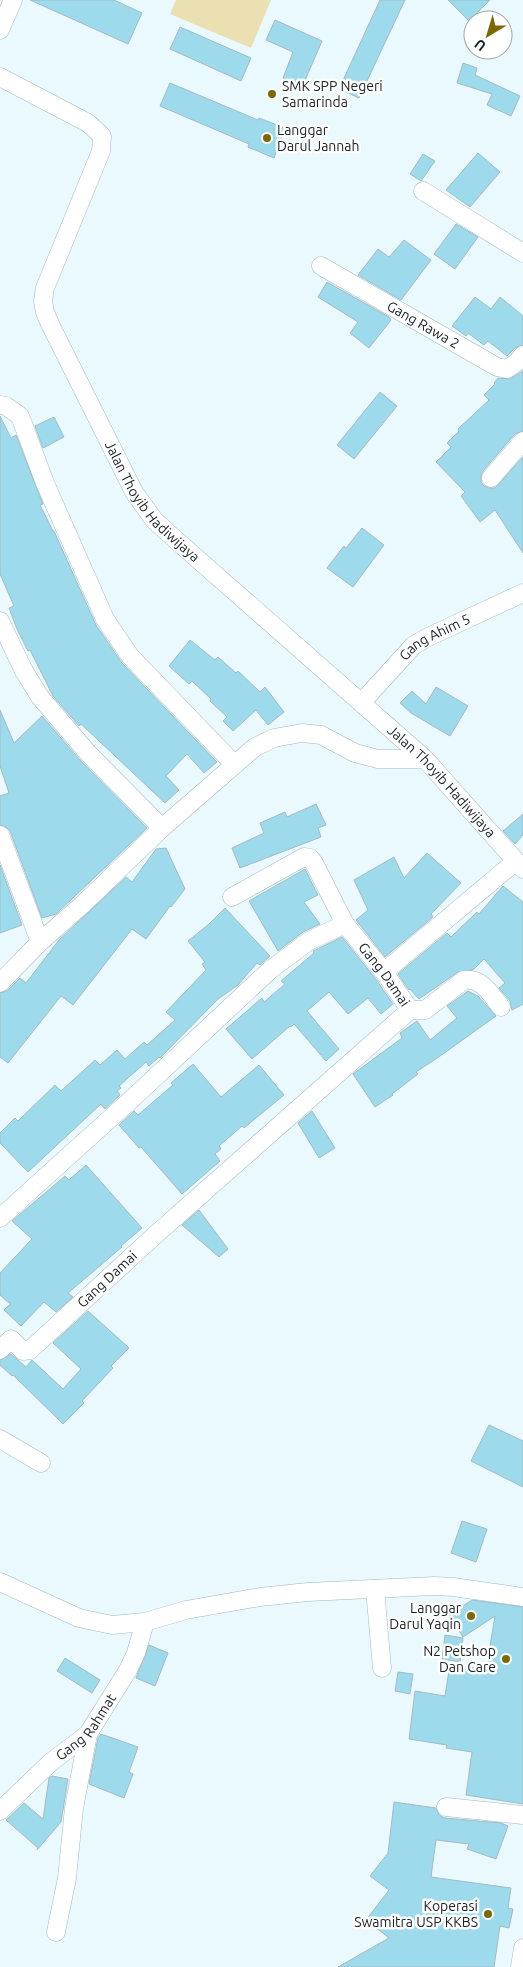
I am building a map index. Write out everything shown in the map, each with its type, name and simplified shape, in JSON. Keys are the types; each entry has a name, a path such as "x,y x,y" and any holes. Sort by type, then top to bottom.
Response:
{"street":[{"path":"0,30 13,0"},
{"name":"Jalan Thoyib Hadiwijaya","path":"0,77 88,123 102,136 101,151 48,277 43,301 50,324 134,492 144,508 164,530 425,759 519,865"},
{"path":"424,191 523,253"},
{"name":"Gang Rawa 2","path":"321,266 497,367 508,368 523,355"},
{"path":"0,406 6,406 20,416 45,483 105,619 117,640 130,656 234,764"},
{"path":"491,478 523,441"},
{"name":"Gang Ahim 5","path":"362,702 413,646 426,638 523,593"},
{"path":"0,621 24,671 40,697 87,752 162,828"},
{"path":"0,983 40,942 82,905 162,828 255,747 268,741 302,732 321,734 355,753 378,759 425,759"},
{"path":"0,835 40,942"},
{"name":"Gang Damai","path":"4,1338 23,1351 30,1350 153,1237 410,1010 384,972 345,924 310,858 304,857 232,896"},
{"path":"384,972 519,865"},
{"path":"0,1218 270,970 309,941 345,924"},
{"path":"410,1010 425,1010 464,980 470,979 482,984 501,1006"},
{"path":"0,1439 41,1463"},
{"path":"0,1582 78,1618 112,1626 145,1622 186,1610 308,1592 453,1587 523,1597"},
{"path":"375,1589 382,1668"},
{"name":"Gang Rahmat","path":"0,1811 51,1762 88,1734 128,1670 136,1654 145,1622"},
{"path":"56,1932 67,1878 74,1808 88,1734"},
{"path":"446,1807 523,1815"},
{"path":"520,1967 523,1948"}],"shaded area":[{"path":"176,0 271,0 251,48 170,14"}],"building":[{"path":"30,0 114,0 142,13 128,44"},
{"path":"380,0 405,0 359,98 339,89"},
{"path":"448,0 490,0 480,10 463,10 463,15"},
{"path":"275,20 322,41 303,85 283,78 293,52 266,40"},
{"path":"180,27 251,58 241,81 170,49"},
{"path":"463,63 477,68 475,75 520,96 511,116 487,105 492,94 457,83"},
{"path":"170,83 258,120 259,118 285,128 274,158 248,147 249,144 160,106"},
{"path":"478,153 500,172 470,207 446,190"},
{"path":"423,154 435,161 421,181 410,174"},
{"path":"456,224 478,237 455,269 434,254"},
{"path":"404,240 431,260 401,300 358,275 378,249 389,257"},
{"path":"327,282 389,317 391,320 369,348 350,333 358,322 318,297"},
{"path":"475,297 491,309 500,297 523,316 523,345 515,348 507,356 488,341 484,345 468,333 466,336 452,326"},
{"path":"523,371 523,431 515,434 483,471 481,482 484,486 495,488 523,457 523,553 495,510 480,522 461,496 465,492 436,462 451,447 447,443 459,431 458,429 489,400 484,395 498,378 510,379"},
{"path":"380,392 397,406 354,459 337,445"},
{"path":"0,416 11,438 16,435 43,504 40,505 54,531 96,625 122,663 217,762 204,773 187,754 166,776 179,790 165,803 81,724 79,726 53,696 30,650 28,651 17,629 9,608 14,606 0,574"},
{"path":"54,417 64,437 43,448 35,426"},
{"path":"362,528 384,545 353,587 327,568 344,546 346,548"},
{"path":"190,640 215,660 218,657 236,673 238,671 260,692 265,687 284,712 268,725 256,710 233,731 223,721 227,717 210,701 211,699 192,681 189,684 169,666"},
{"path":"436,687 468,706 450,736 411,713 400,703 412,691 426,704"},
{"path":"0,710 14,743 42,716 79,759 147,828 56,914 42,918 10,831 0,825 0,796 9,793 0,766"},
{"path":"316,804 326,825 318,828 321,837 240,868 232,848 264,833 260,823 285,812 287,817"},
{"path":"523,814 523,835 515,844 503,831"},
{"path":"166,848 185,889 146,939 132,929 73,1005 61,996 8,1063 0,1057 0,993 7,991 20,978 26,983 59,940 126,877 132,882 156,849"},
{"path":"427,853 461,883 431,914 433,917 385,957 356,920 368,910 354,880 394,857 404,878"},
{"path":"0,865 22,925 0,933"},
{"path":"305,869 318,895 304,902 320,924 303,932 278,951 249,901"},
{"path":"503,886 523,902 523,1004 512,1010 510,1001 499,988 505,983 484,959 473,970 458,972 419,999 409,990 398,974 447,933 451,937 477,912 479,914"},
{"path":"225,908 270,956 260,965 257,963 238,985 218,999 160,1058 149,1066 146,1062 119,1086 121,1088 117,1091 120,1095 105,1109 101,1104 28,1172 0,1143 0,1133 15,1118 18,1121 55,1085 61,1091 95,1060 100,1065 117,1050 125,1059 144,1042 147,1045 175,1020 166,1012 206,970 202,964 205,962 188,941"},
{"path":"342,937 393,1004 381,1014 368,998 348,1014 329,992 307,1011 339,1049 326,1061 294,1024 252,1059 226,1029 262,998 264,1002 285,984 281,981 314,953 313,951"},
{"path":"468,991 478,996 496,1016 416,1072 418,1074 375,1107 353,1074 402,1038 400,1033 417,1021 430,1040 457,1018 447,1006"},
{"path":"193,1064 221,1097 259,1065 284,1095 244,1128 242,1126 219,1146 221,1149 215,1154 220,1161 182,1194 119,1125 134,1111 138,1115 173,1085 171,1083"},
{"path":"312,1111 335,1148 319,1158 298,1123"},
{"path":"86,1165 142,1228 68,1293 73,1297 56,1312 44,1302 21,1326 4,1310 10,1304 0,1295 0,1273 32,1239 12,1221 65,1176 69,1180"},
{"path":"199,1210 228,1249 219,1257 182,1225"},
{"path":"88,1311 129,1348 111,1366 113,1368 82,1401 84,1403 63,1424 13,1375 0,1365 0,1360 11,1354 26,1367 32,1360 63,1389 81,1369 53,1343"},
{"path":"489,1425 523,1441 523,1487 471,1461"},
{"path":"462,1521 487,1529 476,1562 451,1553"},
{"path":"472,1600 523,1607 523,1804 466,1795 472,1752 446,1748 447,1745 409,1739 415,1691 445,1696 450,1664 486,1670 495,1616 463,1637 449,1615"},
{"path":"445,1635 463,1638 460,1662 442,1659"},
{"path":"149,1645 168,1653 155,1686 136,1678"},
{"path":"65,1658 100,1680 92,1693 57,1671"},
{"path":"398,1672 413,1674 410,1694 395,1691"},
{"path":"101,1734 138,1747 129,1772 133,1774 124,1798 89,1784 98,1738"},
{"path":"52,1776 68,1779 61,1822 37,1850 38,1848 6,1820 24,1803 43,1819 49,1778"},
{"path":"394,1802 436,1808 439,1815 445,1818 501,1823 508,1826 496,1859 467,1849 469,1844 436,1840 431,1877 511,1888 508,1908 513,1909 509,1928 500,1926 494,1967 338,1967 389,1938 366,1920 389,1890 370,1876 388,1853"}],"place":[{"name":"SMK SPP Negeri Samarinda","path":"272,94"},
{"name":"Langgar Darul Jannah","path":"267,138"},
{"name":"Langgar Darul Yaqin","path":"471,1616"},
{"name":"N2 Petshop Dan Care","path":"506,1659"},
{"name":"Koperasi Swamitra USP KKBS","path":"488,1914"}]}
